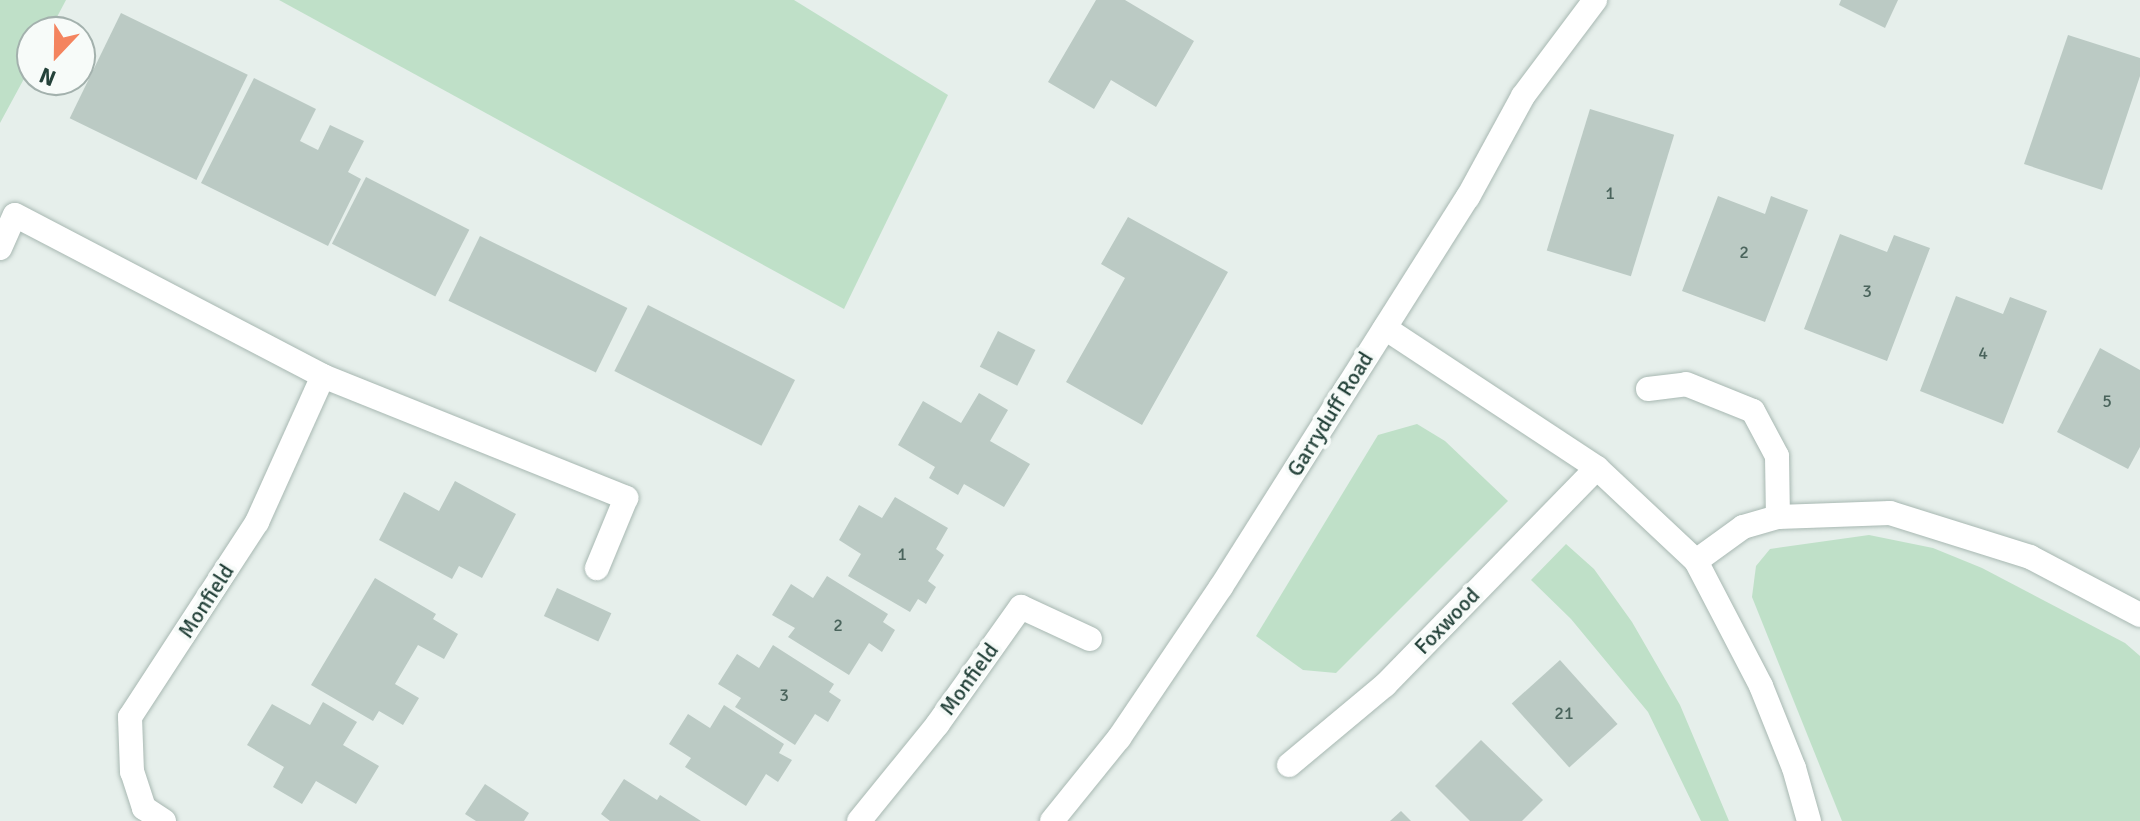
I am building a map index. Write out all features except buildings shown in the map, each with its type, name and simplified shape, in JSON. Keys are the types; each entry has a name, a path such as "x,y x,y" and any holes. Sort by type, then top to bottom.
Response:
{"street":[{"name":"Garryduff Road","path":"1052,821 1119,738 1221,587 1468,197 1523,96 1595,0"},
{"path":"0,248 15,215 323,376 626,498 597,568"},
{"path":"1385,328 1597,468 1696,561 1761,686 1794,768 1809,821"},
{"name":"Monfield","path":"164,821 144,808 132,772 130,717 257,522 323,376"},
{"path":"1648,389 1686,384 1753,411 1777,456 1778,517"},
{"name":"Foxwood","path":"1289,765 1385,685 1597,468"},
{"path":"1696,561 1743,527 1778,517 1890,513 2030,557 2140,615"},
{"name":"Monfield","path":"871,817 1021,607 1090,639"}],"green space":[{"path":"0,0 66,0 58,16 16,16 16,94 0,123"},
{"path":"279,0 794,0 948,95 844,309"},
{"path":"1417,424 1445,441 1508,501 1336,673 1303,670 1256,636 1378,435"},
{"path":"1869,535 1933,548 1982,568 2125,643 2140,656 2140,821 1842,821 1752,597 1756,566 1770,549"},
{"path":"1566,544 1594,569 1632,622 1680,705 1729,821 1701,821 1648,712 1571,619 1531,580"}]}
